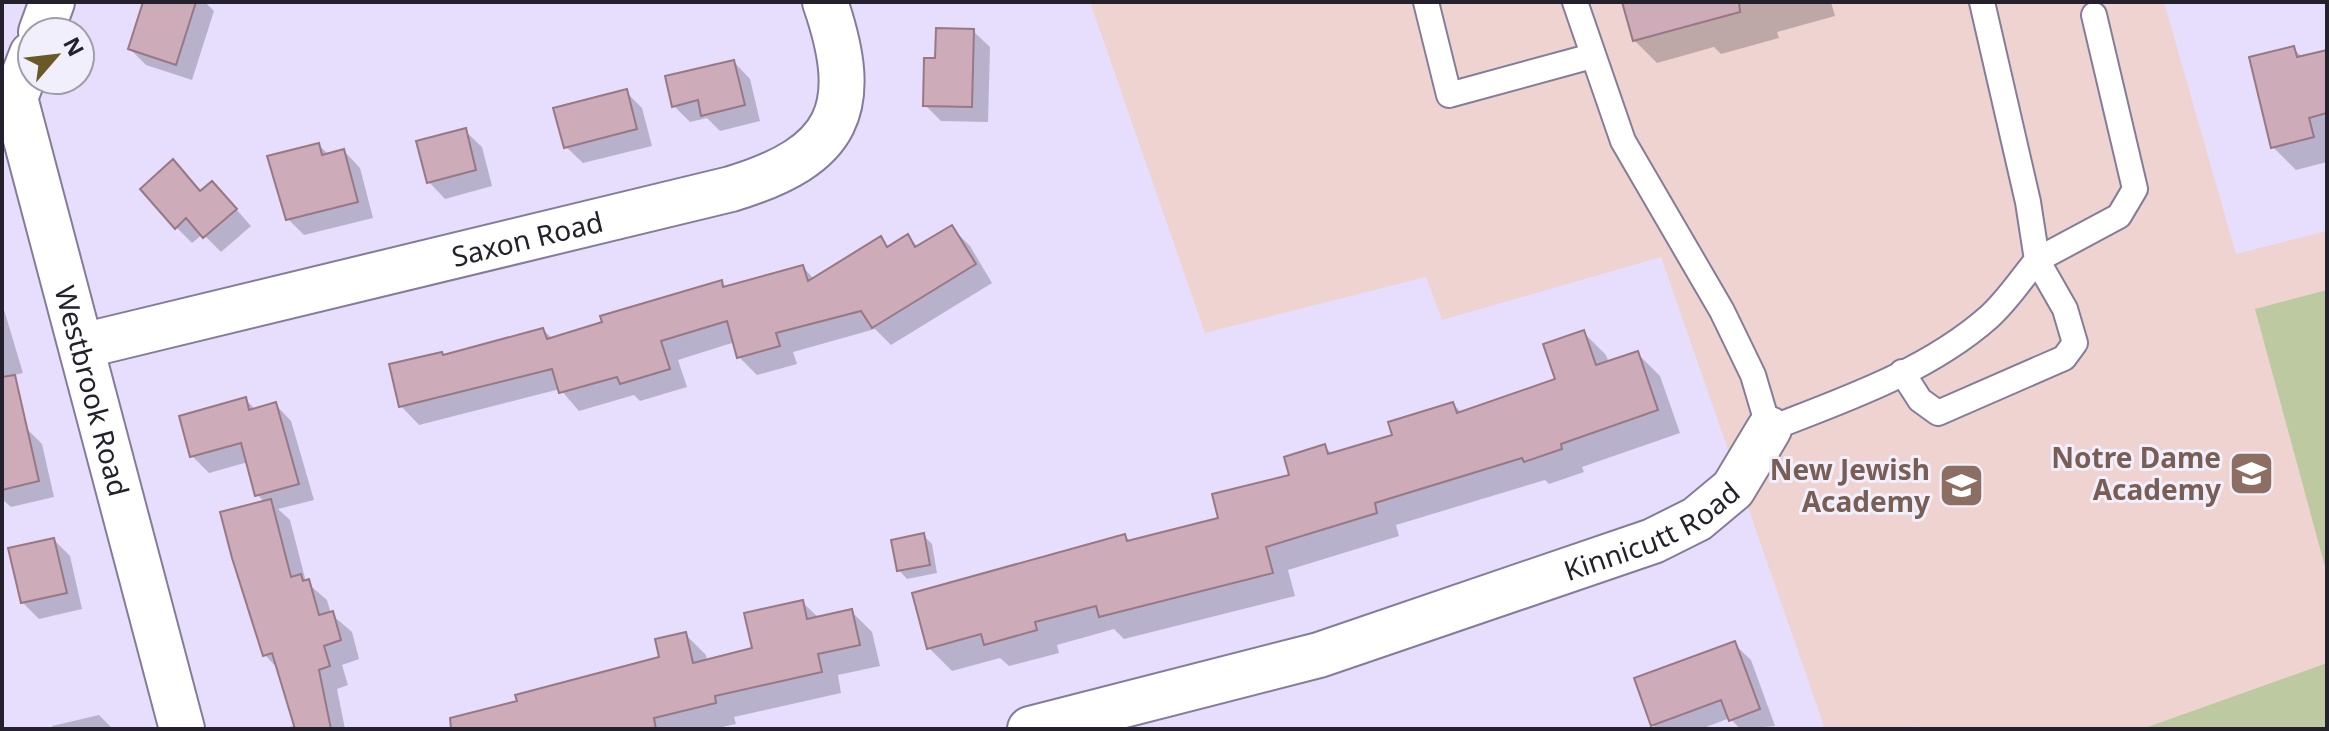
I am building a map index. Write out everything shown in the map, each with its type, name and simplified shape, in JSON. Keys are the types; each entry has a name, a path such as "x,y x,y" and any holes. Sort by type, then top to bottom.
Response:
{"street":[{"name":"Saxon Road","path":"82,346 731,189 784,170 807,156 826,136 840,108 843,78 840,50 825,2"},
{"name":"Westbrook Road","path":"9,104 82,346 182,729"},
{"name":"Kinnicutt Road","path":"1030,729 1319,655 1653,541 1697,519 1733,489 1769,429"}],"lane":[{"path":"1426,2 1449,95 1592,56"},
{"path":"1575,2 1623,141 1722,311 1753,375 1769,429 1855,395 1902,372 1990,317 2037,260 2119,216 2135,189 2094,15"},
{"path":"1902,372 1920,400 1938,413 2064,358 2075,343 2065,309 2037,260 2028,202 1982,2"}],"shaded area":[{"name":"New Jewish Academy","path":"1090,2 2164,2 2236,254 2327,231 2327,729 1919,729 1915,726 1906,729 1825,729 1661,257 1442,320 1426,277 1205,333"}],"green space":[{"path":"2327,290 2327,574 2255,309"},
{"path":"2327,663 2327,729 2142,729"}],"building":[{"path":"143,2 196,2 176,65 128,49"},
{"path":"1622,2 1739,2 1740,12 1633,41"},
{"path":"936,28 974,29 972,107 923,106 924,58 935,58"},
{"path":"2294,46 2297,57 2327,50 2327,113 2309,118 2314,137 2271,148 2249,57"},
{"path":"734,60 745,105 701,116 698,100 672,107 665,76"},
{"path":"627,89 637,129 564,148 553,108"},
{"path":"466,128 476,170 427,183 416,141"},
{"path":"319,143 322,155 344,149 358,202 286,220 267,156"},
{"path":"173,159 200,191 212,181 237,209 203,238 186,218 175,229 140,189"},
{"path":"952,225 976,264 872,328 861,311 776,333 780,346 737,358 727,321 661,341 670,369 620,384 617,377 559,393 552,369 399,407 389,364 442,352 443,355 543,328 547,339 602,322 600,316 722,280 723,287 803,265 808,281 881,236 887,247 908,234 915,247"},
{"path":"1584,330 1596,365 1638,351 1658,410 1561,444 1562,449 1524,462 1522,458 1375,503 1377,513 1266,547 1273,573 1099,617 1096,606 1035,622 1037,630 984,645 981,634 927,649 912,593 1125,534 1127,541 1218,518 1212,494 1289,475 1284,457 1325,444 1328,454 1392,435 1388,422 1453,402 1457,413 1555,379 1543,344"},
{"path":"15,375 39,481 2,490 2,377"},
{"path":"246,397 249,410 276,402 299,484 255,496 241,443 190,457 179,416"},
{"path":"271,499 291,577 301,574 303,581 309,579 319,615 333,611 341,640 324,646 330,666 319,670 331,729 295,729 272,653 263,656 220,512"},
{"path":"924,533 930,565 897,571 891,540"},
{"path":"54,538 67,593 21,603 8,548"},
{"path":"803,600 807,619 852,609 860,645 818,654 822,672 715,696 716,703 654,718 656,729 451,729 450,718 517,701 515,695 659,657 655,639 686,632 693,663 752,648 744,613"},
{"path":"1735,641 1760,709 1729,721 1721,700 1651,726 1634,678"}],"place":[{"name":"Notre Dame Academy","path":"2252,473"},
{"name":"New Jewish Academy","path":"1961,485"}]}
